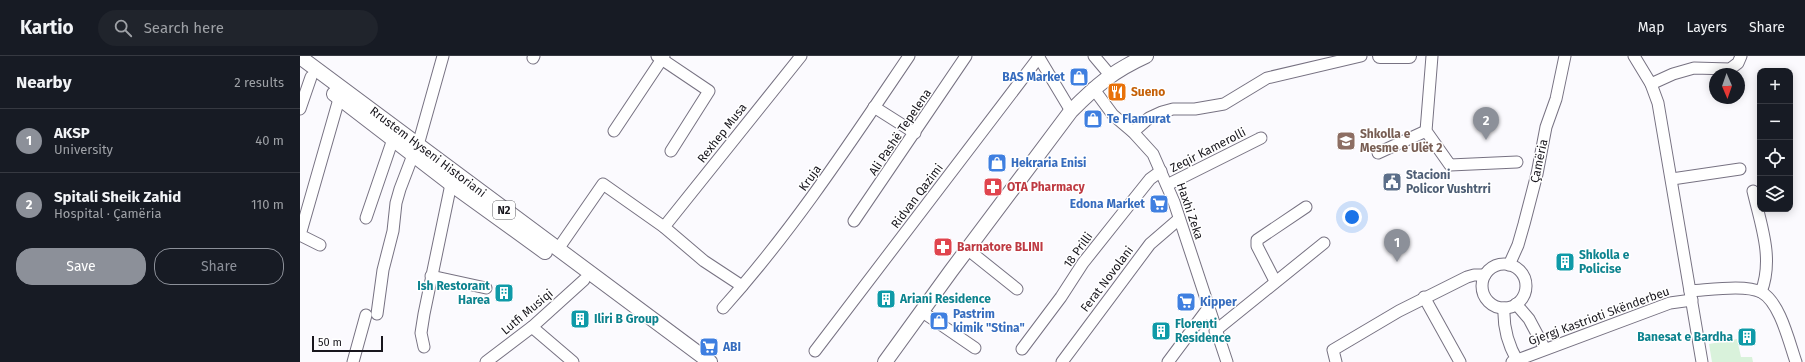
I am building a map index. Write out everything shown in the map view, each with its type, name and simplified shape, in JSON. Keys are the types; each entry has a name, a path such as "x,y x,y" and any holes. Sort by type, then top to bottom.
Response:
{"main road":[{"path":"885,362 921,311 1071,111 1093,88 1110,75 1146,56"},
{"path":"1380,56 1409,56"},
{"name":"Rrustem Hyseni Historiani","path":"300,57 416,150 558,250 710,362"},
{"name":"Rrustem Hyseni Historiani","path":"306,73 393,139 416,150 451,184 584,280 693,362"}],"street":[{"path":"353,362 372,315 393,231 396,203 400,189 416,150 443,56"},
{"name":"Rexhep Musa","path":"664,227 801,56"},
{"name":"Kruja","path":"723,308 786,233 909,56"},
{"name":"Ali Pashë Tepelena","path":"854,222 966,56"},
{"path":"1094,56 1110,75"},
{"path":"1133,132 1148,118 1162,112 1173,109 1195,109 1224,104 1267,78 1361,56"},
{"path":"1378,153 1426,131 1432,56"},
{"name":"Çamëria","path":"1509,265 1518,245 1524,224 1537,174 1546,127 1556,99 1565,56"},
{"path":"1634,56 1651,84 1658,103 1702,362"},
{"path":"1651,84 1673,74 1694,68 1730,69 1738,63 1741,56"},
{"path":"614,131 661,57 709,91 671,151"},
{"path":"1039,57 1071,111"},
{"name":"Ridvan Qazimi","path":"815,351 1039,57"},
{"path":"300,108 306,73"},
{"name":"Haxhi Zeka","path":"1093,88 1113,115 1133,132 1153,154 1179,219 1209,307 1215,331 1227,362"},
{"path":"320,245 300,235 340,99"},
{"path":"874,107 915,133"},
{"name":"Çamëria","path":"1426,131 1450,165 1516,162"},
{"name":"Zeqir Kamerolli","path":"1167,186 1261,138"},
{"name":"Rrustem Hyseni Historiani","path":"366,218 393,139"},
{"path":"1672,179 1740,169"},
{"name":"18 Prilli","path":"1022,349 1117,220 1150,179 1161,171"},
{"path":"424,347 421,333 431,276 451,184"},
{"path":"558,250 603,184 664,227 704,260 742,286"},
{"path":"1753,191 1768,254 1766,279 1761,292 1773,302 1796,362"},
{"path":"1275,281 1256,246 1257,240 1306,207"},
{"name":"Ferat Novolani","path":"1062,362 1150,244 1179,219"},
{"path":"1215,331 1275,281 1324,243"},
{"path":"967,249 1017,289"},
{"path":"1509,265 1518,270 1525,282 1525,292 1516,304 1504,308 1492,304 1484,295 1482,283 1485,275 1494,267 1509,265"},
{"path":"1336,362 1333,350 1424,298 1474,275 1485,275"},
{"path":"431,276 486,288"},
{"name":"Lutfi Musiqi","path":"491,361 532,327 584,280"},
{"name":"Gjergj Kastrioti Skënderbeu","path":"1515,361 1691,295 1734,288 1761,292"},
{"path":"1424,298 1460,362"},
{"path":"1516,304 1529,319 1545,349"},
{"path":"1168,362 1209,307"},
{"path":"1504,308 1504,325 1506,335 1515,361"},
{"path":"921,311 975,348"},
{"path":"532,327 573,362"}],"green space":[{"path":"1737,339 1741,357 1752,357 1753,362 1712,362 1709,344"}],"place":[{"name":"BAS Market","path":"1079,77"},
{"name":"Sueno","path":"1117,92"},
{"name":"Te Flamurat","path":"1093,119"},
{"name":"Spitali Sheik Zahid","path":"1486,140"},
{"name":"Shkolla e Mesme e Ulët 2","path":"1346,141"},
{"name":"Hekraria Enisi","path":"997,163"},
{"name":"Stacioni Policor Vushtrri","path":"1392,182"},
{"name":"OTA Pharmacy","path":"993,187"},
{"name":"Edona Market","path":"1159,204"},
{"name":"Barnatore BLINI","path":"943,247"},
{"name":"AKSP","path":"1397,262"},
{"name":"Shkolla e Policise","path":"1565,262"},
{"name":"Ish Restorant Harea","path":"504,293"},
{"name":"Ariani Residence","path":"886,299"},
{"name":"Kipper","path":"1186,302"},
{"name":"Iliri B Group","path":"580,319"},
{"name":"Pastrim kimik \"Stina\"","path":"939,321"},
{"name":"Florenti Residence","path":"1161,331"},
{"name":"Banesat e Bardha","path":"1747,337"},
{"name":"ABI","path":"709,347"}]}
